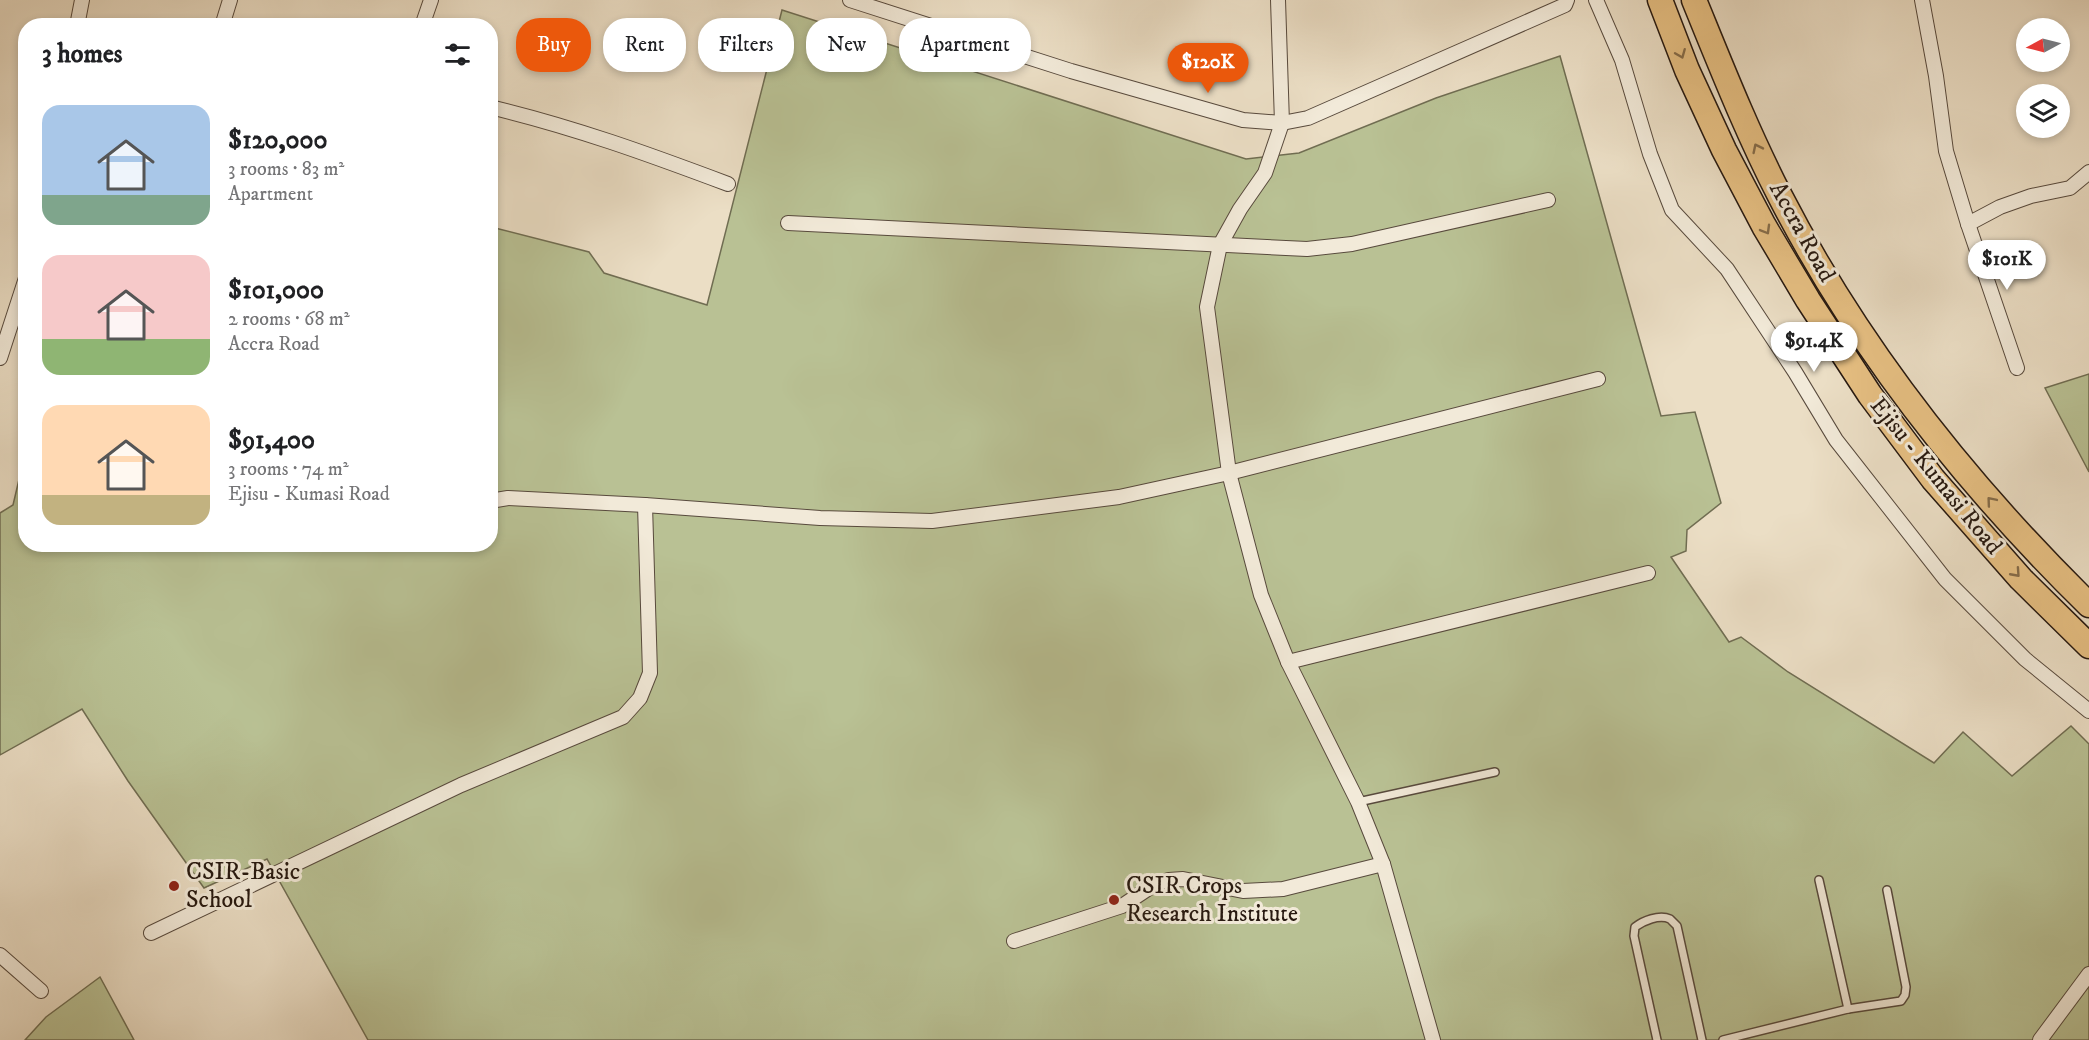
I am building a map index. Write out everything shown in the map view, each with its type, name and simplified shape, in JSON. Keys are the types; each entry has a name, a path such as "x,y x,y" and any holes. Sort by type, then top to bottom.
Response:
{"highway":[{"name":"Ejisu - Kumasi Road","path":"1660,0 1687,70 1724,150 1764,226 1808,300 1870,395 1933,479 2021,579 2089,646"},
{"name":"Accra Road","path":"1694,0 1747,128 1781,197 1862,334 1897,385 1952,456 1999,511 2089,605"}],"street":[{"path":"79,18 82,0"},
{"path":"224,18 230,0"},
{"path":"425,18 430,0"},
{"path":"850,0 1126,87 1243,120 1282,123 1308,118 1565,5 1567,0"},
{"path":"1278,0 1282,123 1264,173 1220,245 1207,307 1229,473 1261,595 1288,662 1358,802 1383,864 1433,1040"},
{"path":"1596,0 1622,60 1650,154 1672,210 1727,269 1795,372 1836,440 1945,579 2025,659 2089,711"},
{"path":"1922,0 1936,76 1946,151 2017,368"},
{"path":"498,109 611,140 728,184"},
{"path":"1968,224 2020,199 2070,188 2089,172"},
{"path":"788,223 1307,249 1352,244 1548,200"},
{"path":"0,358 18,303"},
{"path":"498,500 508,498 645,505 820,518 932,521 1119,497 1229,473 1598,379"},
{"path":"151,933 461,785 623,717 640,698 650,673 645,505"},
{"path":"1288,662 1648,573"},
{"path":"1014,941 1122,906 1155,884 1169,880 1183,879 1243,891 1283,889 1383,864"},
{"path":"0,955 41,991"},
{"path":"2040,1040 2089,974"}],"lane":[{"path":"1358,802 1495,772"},
{"path":"1819,880 1848,1009"},
{"path":"1722,1040 1753,1037 1848,1009 1901,1000 1905,995 1906,987 1887,890"},
{"path":"1657,1040 1634,936 1635,927 1644,921 1661,918 1670,919 1677,926 1702,1040"}],"green space":[{"path":"782,10 807,18 806,72 887,72 887,44 899,48 899,72 975,72 1246,159 1299,153 1436,98 1560,56 1661,416 1695,412 1721,503 1687,530 1686,551 1671,557 1729,642 1741,637 1788,672 1934,763 1963,732 2012,776 2071,726 2089,744 2089,1040 368,1040 267,859 204,888 128,781 82,709 0,755 0,513 13,505 18,484 18,552 498,552 498,229 589,252 604,273 707,305 766,72 794,72 794,18 780,18"},
{"path":"2089,374 2089,472 2045,388"},
{"path":"100,977 134,1040 25,1040 46,1017"}],"place":[{"name":"CSIR-Basic School","path":"174,886"},
{"name":"CSIR Crops Research Institute","path":"1114,900"}]}
